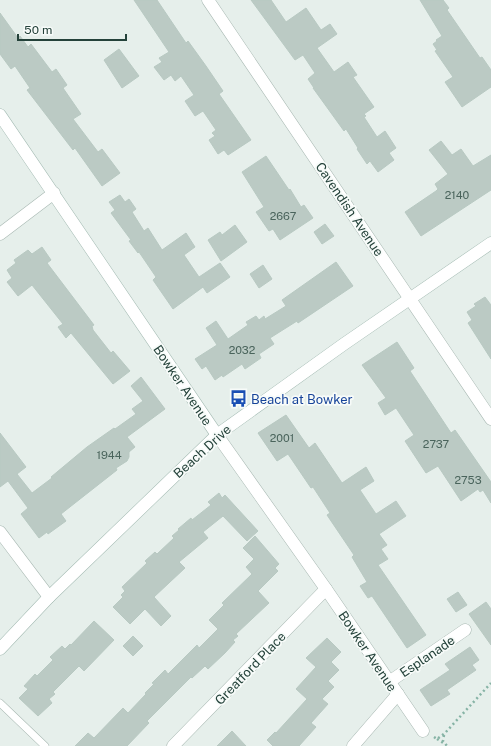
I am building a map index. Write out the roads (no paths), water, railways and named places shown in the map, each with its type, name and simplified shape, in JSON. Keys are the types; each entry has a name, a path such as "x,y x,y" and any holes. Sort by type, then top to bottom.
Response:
{"street":[{"name":"Cavendish Avenue","path":"208,0 491,419"},
{"name":"Bowker Avenue","path":"0,115 217,435 326,589 423,731"},
{"path":"0,234 54,193"},
{"name":"Beach Drive","path":"0,649 49,597 217,435 344,344 491,244"},
{"path":"0,532 49,597"},
{"name":"Greatford Place","path":"173,746 326,589"},
{"name":"Esplanade","path":"389,682 466,630"},
{"path":"353,746 398,694"}],"lane":[{"path":"0,703 45,746"}],"place":[{"name":"Beach at Bowker","path":"238,399"}]}
